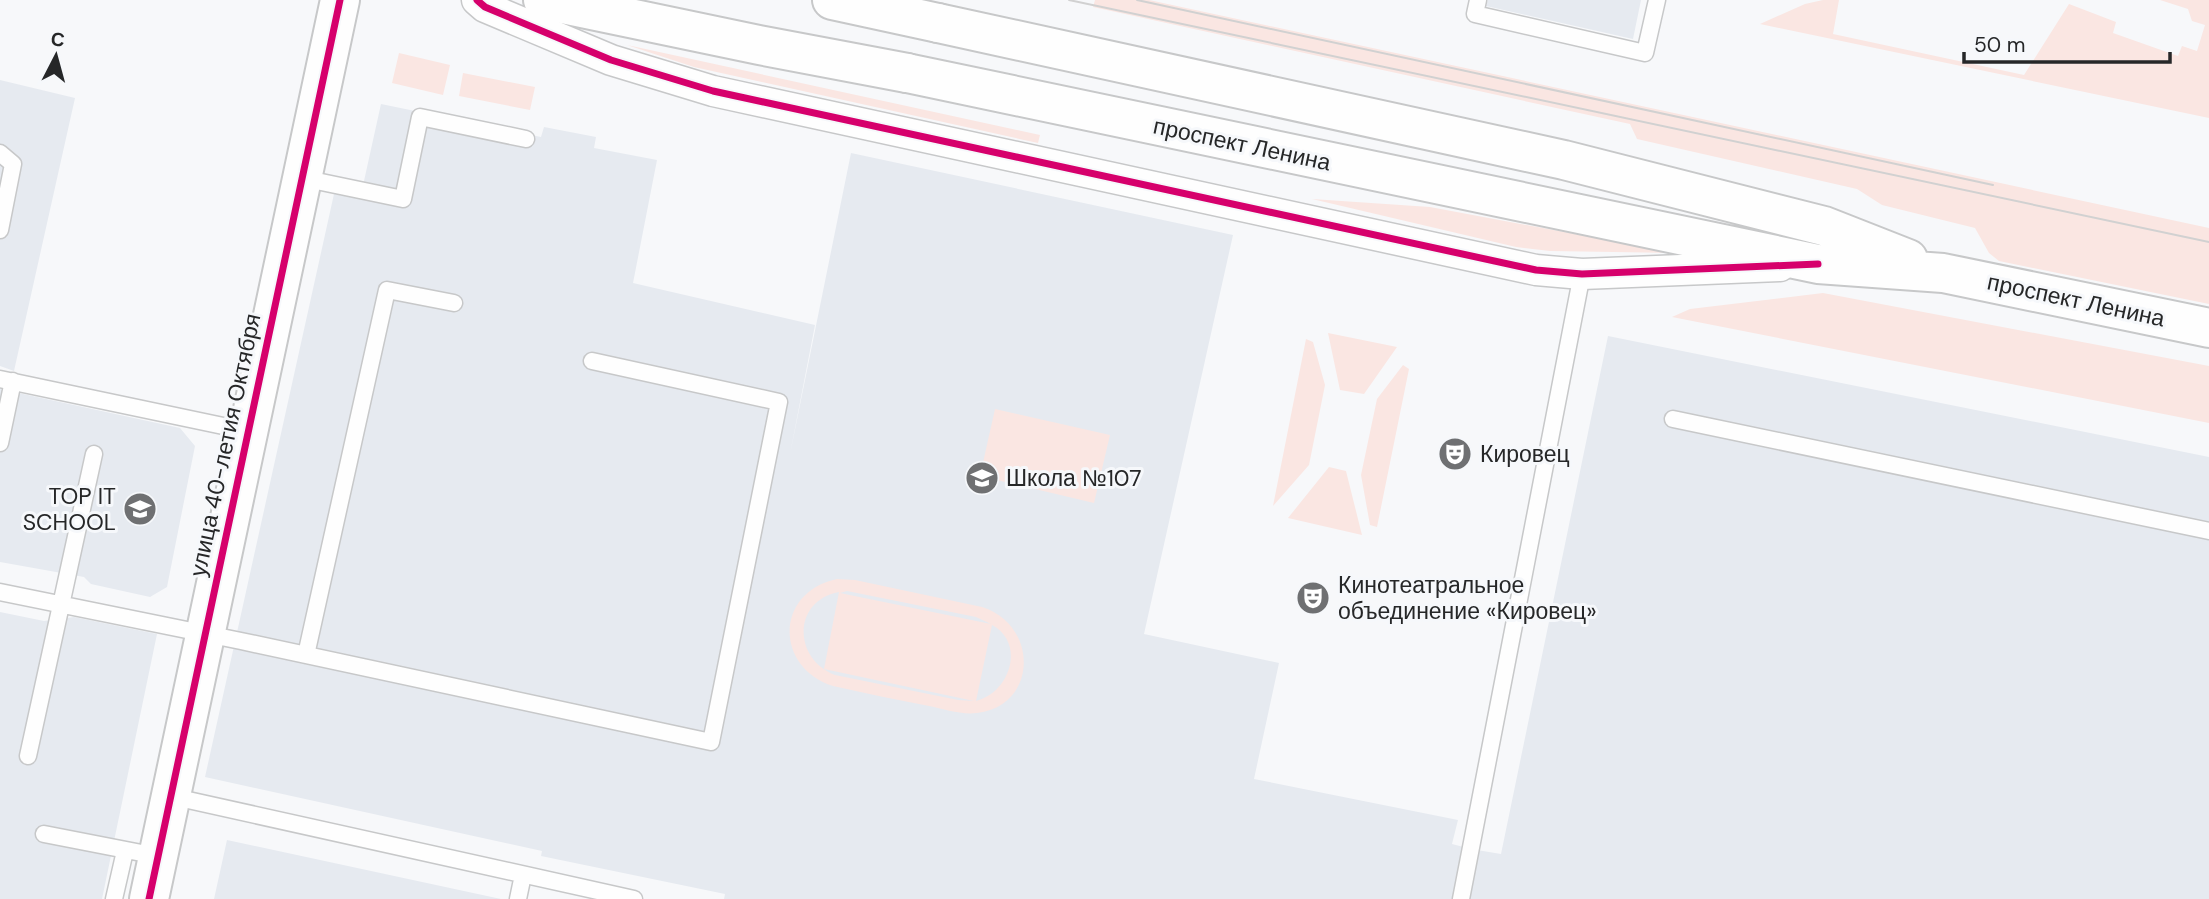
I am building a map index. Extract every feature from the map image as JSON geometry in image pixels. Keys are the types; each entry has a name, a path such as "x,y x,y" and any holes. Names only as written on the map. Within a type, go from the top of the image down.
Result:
{"main road":[{"name":"улица 40-летия Октября","path":"149,899 141,854 170,796 340,0"},
{"name":"проспект Ленина","path":"543,0 907,73 1818,264 1943,272 2209,328"},
{"name":"проспект Ленина","path":"832,0 941,12 1577,164 1824,226 1943,272"},
{"path":"891,6 907,73"},
{"path":"907,73 941,12"}],"street":[{"path":"477,0 485,7 611,60 713,91 1535,270 1582,274 1818,264"}],"lane":[{"path":"1478,0 1475,14 1645,52 1657,0"},
{"path":"302,178 403,199 420,117 526,139"},
{"path":"0,153 13,164 0,230"},
{"path":"1461,899 1582,274"},
{"path":"306,655 387,290 454,303"},
{"path":"0,592 711,742 779,402 592,361"},
{"path":"0,443 6,380 247,431"},
{"path":"1673,419 2209,531"},
{"path":"28,756 94,454"},
{"path":"170,796 634,899"},
{"path":"44,834 141,854 114,899"},
{"path":"518,899 523,875"}],"shaded area":[{"path":"1095,0 1149,0 2209,228 2209,304 1999,261 1989,253 1975,228 1882,205 1857,189 1637,139 1630,124 1093,7"},
{"path":"1488,0 1641,0 1633,39 1486,6"},
{"path":"1839,0 1833,34 2024,75 2069,4 2116,22 2113,33 2178,56 2182,46 2197,51 2205,25 2192,21 2188,9 2160,0 2209,0 2209,118 1760,24 1805,4"},
{"path":"627,45 1040,135 1038,143 694,67"},
{"path":"399,53 450,65 443,95 392,83"},
{"path":"463,73 535,87 530,110 459,96"},
{"path":"0,80 75,98 14,371 0,366"},
{"path":"381,104 541,137 544,127 596,137 594,148 657,160 633,283 815,325 790,454 851,153 1233,235 1144,634 1279,663 1254,779 1458,820 1452,844 1471,849 1501,854 1608,336 2209,457 2209,899 724,899 725,894 541,856 542,851 205,777 334,194 360,199"},
{"path":"1312,199 1430,207 1677,253 1550,251 1516,247"},
{"path":"1823,293 2209,366 2209,423 1672,317 1690,309"},
{"path":"1328,333 1397,347 1364,394 1340,390"},
{"path":"1306,339 1313,342 1325,385 1309,465 1273,506"},
{"path":"1403,365 1409,369 1377,527 1370,525 1361,475 1377,399"},
{"path":"0,389 180,428 195,446 167,587 150,597 91,584 84,577 0,562"},
{"path":"995,409 1110,435 1094,503 980,476"},
{"path":"1329,467 1346,471 1362,535 1288,518"},
{"path":"837,579 855,580 982,607 1001,616 1014,630 1022,647 1024,664 1020,681 1012,696 997,707 977,713 953,711 833,686 814,676 800,663 792,647 790,630 793,614 802,599 817,587","holes":["847,591 976,617 991,624 840,593","839,592 824,669 811,657 805,644 806,618 824,597","992,625 1009,643 1010,667 998,688 976,701","825,669 974,701 835,675"]},
{"path":"0,612 44,621 74,617 157,634 102,899 0,899"},
{"path":"227,840 501,899 214,899"}],"tram line":[{"path":"1069,0 2209,242"},
{"path":"1137,0 1993,185"}],"cycle path":[{"path":"149,899 340,0"},
{"path":"477,0 485,7 611,60 713,91 1536,270 1582,274 1818,264"}],"place":[{"name":"Кировец","path":"1455,454"},
{"name":"Школа №107","path":"982,478"},
{"name":"TOP IT SCHOOL","path":"140,509"},
{"name":"Кинотеатральное объединение «Кировец»","path":"1313,598"}]}
